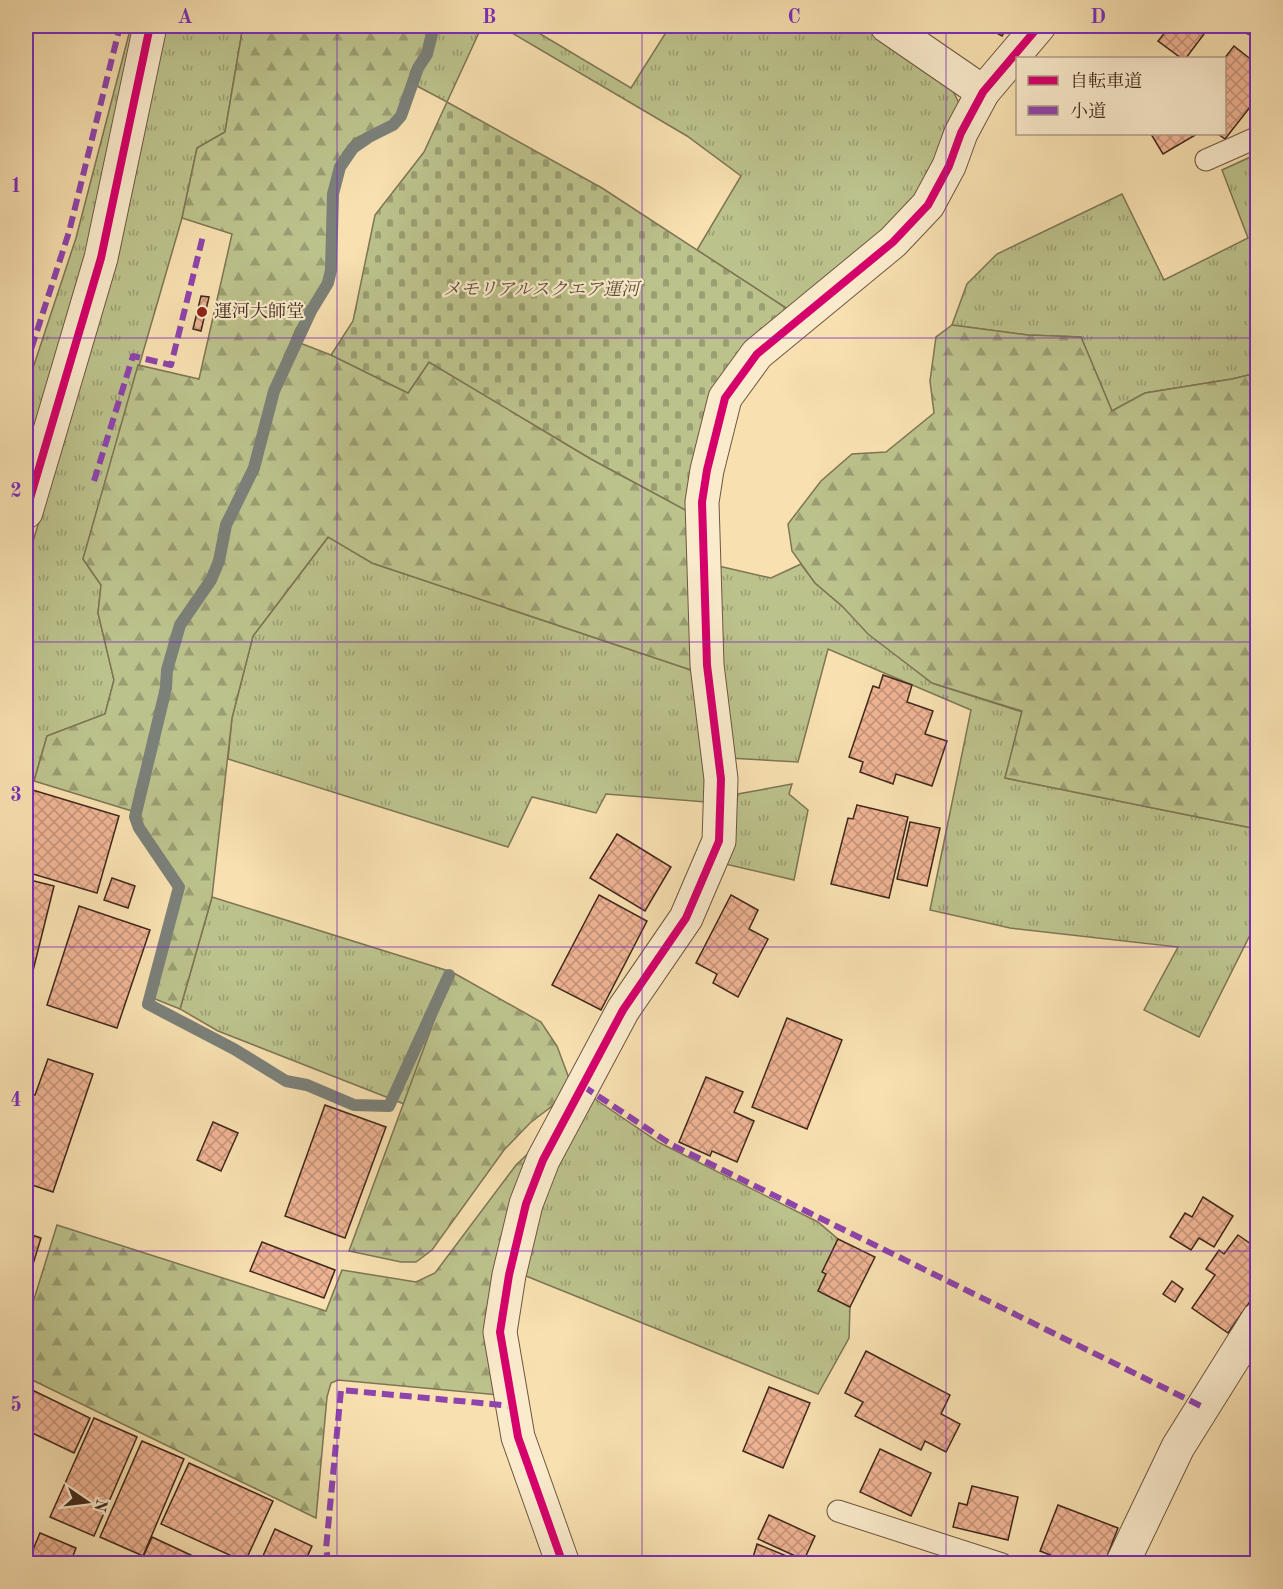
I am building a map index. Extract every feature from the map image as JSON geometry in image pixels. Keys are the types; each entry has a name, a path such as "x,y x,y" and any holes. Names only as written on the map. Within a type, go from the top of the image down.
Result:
{"street":[{"path":"26,512 101,258 150,26"},
{"path":"887,26 983,92"},
{"path":"563,1563 518,1437 500,1332 509,1275 526,1204 543,1160 623,1010 686,918 718,841 722,779 707,665 702,502 707,470 725,398 757,354 893,242 928,205 949,166 961,133 983,92 1039,26"},
{"path":"1122,1563 1178,1447 1257,1319"}],"lane":[{"path":"1206,160 1257,137"},
{"path":"838,1511 1002,1563"}],"green space":[{"path":"131,26 134,26 90,250 26,466 26,389 76,238"},
{"path":"164,26 243,26 225,132 197,148 182,218 83,559 101,585 98,613 114,680 105,714 47,736 34,781 26,778 26,565 118,257"},
{"path":"243,26 428,26 423,51 411,71 401,110 395,119 354,139 343,153 335,170 330,190 326,271 322,285 296,329 269,394 248,472 223,523 213,565 206,582 181,616 173,632 132,811 34,781 47,736 105,714 114,680 98,613 101,585 83,559 138,365 199,379 232,234 182,218 197,148 225,132"},
{"path":"438,26 482,26 447,102 417,86"},
{"path":"500,26 527,26 631,88 670,26 862,26 952,89 959,103 956,119 915,198 884,232 789,310 697,250 741,176 687,136"},
{"name":"メモリアルスクエア運河","path":"447,102 602,188 789,310 764,331 691,513 591,459 429,362 408,393 331,355 353,321 375,215 424,152"},
{"path":"1257,154 1257,373 1145,393 1112,411 1081,337 1028,335 952,325 967,284 997,254 1122,194 1164,280 1248,238 1222,170"},
{"path":"952,325 1028,335 1081,337 1112,411 1145,393 1257,373 1257,829 1005,778 1022,711 932,683 868,634 842,606 815,583 792,551 788,524 821,481 852,454 886,452 934,413 930,381 936,337"},
{"path":"300,343 331,355 408,393 429,362 591,459 691,513 697,672 372,563 328,537 253,636 232,718 212,897 180,1009 155,999 154,993 183,885 141,822 140,813 182,629 215,581 232,520 261,459 279,390"},
{"path":"329,536 372,563 697,672 711,793 706,802 606,794 596,813 532,797 508,847 228,759 232,718 253,636"},
{"path":"801,564 815,583 932,683 1022,712 1005,778 1257,829 1257,921 1199,1037 1144,1010 1178,947 1010,928 930,910 971,710 828,649 798,762 729,758 714,565 771,578"},
{"path":"792,784 789,794 808,810 794,880 725,864 738,794"},
{"path":"212,897 452,972 404,1104 218,1031 180,1009"},
{"path":"452,972 541,1022 557,1046 570,1081 560,1100 530,1123 504,1150 432,1250 416,1262 401,1262 349,1251"},
{"path":"592,1097 660,1143 818,1222 838,1239 823,1271 826,1274 818,1291 850,1307 849,1338 818,1394 521,1274 537,1201"},
{"path":"538,1144 499,1395 338,1380 331,1383 327,1397 316,1518 26,1377 26,1325 57,1225 326,1311 342,1270 416,1282 435,1273 516,1165"}],"building":[{"path":"984,26 1008,26 1002,36"},
{"path":"1170,26 1210,26 1187,57 1180,57 1158,41"},
{"path":"1246,26 1258,26 1258,38 1243,32"},
{"path":"1234,46 1258,65 1258,97 1225,139 1219,135 1226,135 1226,57"},
{"path":"1152,135 1195,135 1163,154"},
{"path":"201,296 209,297 201,331 193,329"},
{"path":"883,675 912,685 907,702 933,711 925,734 947,741 932,786 896,774 893,784 860,772 863,762 849,757 873,686 879,688"},
{"path":"26,788 119,816 97,893 26,872"},
{"path":"857,805 908,817 889,898 831,884 848,818 853,819"},
{"path":"910,822 940,828 927,886 897,879"},
{"path":"617,834 671,867 645,911 590,878"},
{"path":"112,878 135,886 128,908 104,900"},
{"path":"26,879 54,886 26,999"},
{"path":"599,895 647,921 601,1010 552,985"},
{"path":"731,895 758,910 749,929 768,939 738,997 713,983 717,974 696,963"},
{"path":"79,906 150,930 117,1028 47,1005"},
{"path":"787,1018 842,1040 807,1129 752,1107"},
{"path":"48,1059 93,1074 53,1192 26,1183 26,1092 35,1095"},
{"path":"706,1077 743,1092 734,1112 754,1121 737,1162 712,1151 710,1156 679,1142"},
{"path":"325,1105 386,1127 345,1238 285,1216"},
{"path":"213,1122 238,1133 221,1171 197,1160"},
{"path":"1203,1197 1233,1216 1214,1247 1199,1238 1191,1250 1170,1237 1185,1213 1192,1217"},
{"path":"26,1233 41,1238 26,1287"},
{"path":"1238,1235 1258,1249 1258,1290 1228,1333 1192,1308 1215,1275 1206,1269 1219,1250 1224,1254"},
{"path":"838,1239 875,1257 850,1307 818,1291 826,1274 822,1272"},
{"path":"262,1242 335,1270 324,1298 250,1271"},
{"path":"1172,1281 1183,1289 1175,1302 1163,1294"},
{"path":"866,1351 950,1395 941,1414 960,1424 946,1452 925,1441 921,1450 855,1416 863,1402 845,1393"},
{"path":"26,1387 90,1418 74,1453 26,1430"},
{"path":"769,1387 810,1403 783,1468 743,1451"},
{"path":"94,1418 137,1437 94,1536 50,1517"},
{"path":"142,1441 184,1459 143,1556 100,1537"},
{"path":"880,1449 931,1473 911,1516 860,1492"},
{"path":"189,1463 273,1501 245,1562 161,1524"},
{"path":"972,1486 1018,1497 1008,1540 953,1527 959,1503 967,1505"},
{"path":"1058,1505 1118,1528 1104,1564 1087,1562 1086,1564 1073,1564 1040,1551"},
{"path":"769,1515 815,1536 804,1560 758,1539"},
{"path":"275,1529 312,1546 304,1564 278,1564 263,1556"},
{"path":"40,1533 76,1548 70,1564 27,1564"},
{"path":"152,1537 210,1564 140,1564"},
{"path":"757,1544 806,1564 751,1564"}],"waterway":[{"path":"434,26 427,54 418,68 401,116 393,125 353,148 340,167 333,194 331,270 328,283 311,311 274,391 254,468 226,525 219,561 211,580 180,625 167,670 166,688 135,817 139,828 179,887 148,1004 234,1049 286,1081 307,1085 354,1105 389,1106 449,975"}],"marked path":[{"path":"26,365 69,232 120,26"},
{"path":"94,481 133,356 171,365 203,236"},
{"path":"583,1086 672,1145 1203,1407"},
{"path":"329,1564 326,1549 341,1390 513,1406"}],"cycle path":[{"path":"26,512 101,258 150,26"},
{"path":"563,1564 518,1437 500,1332 509,1275 526,1204 543,1160 623,1010 686,918 719,841 721,779 707,665 702,502 707,470 725,398 757,354 893,242 928,205 949,166 961,133 983,92 1039,26"}],"place":[{"name":"運河大師堂","path":"202,312"}]}
